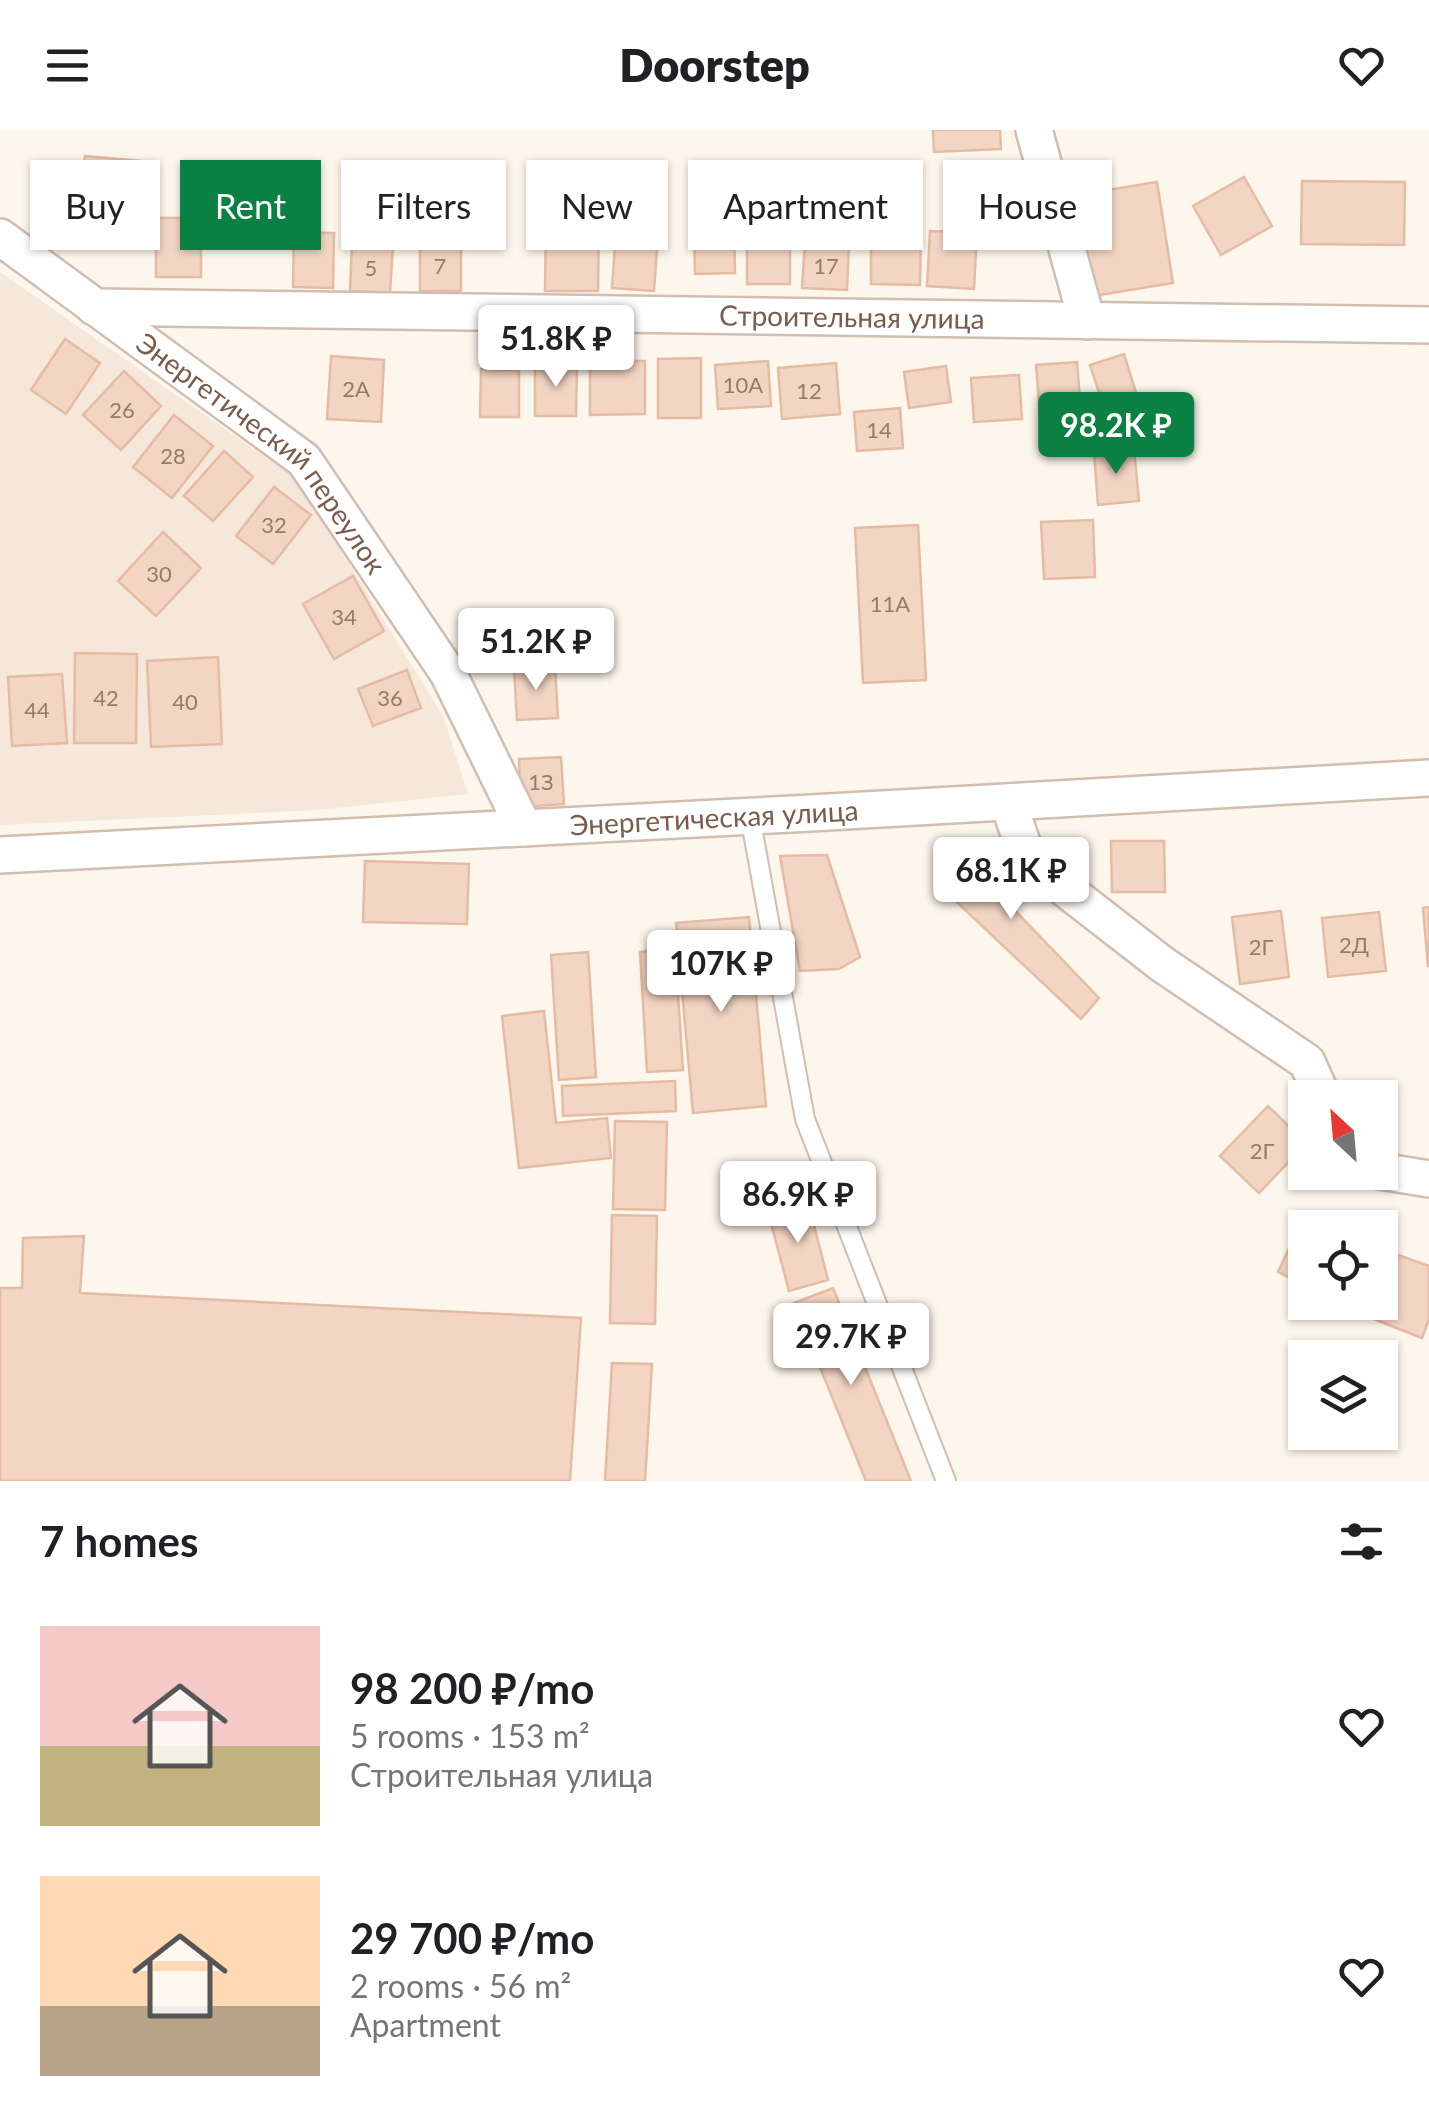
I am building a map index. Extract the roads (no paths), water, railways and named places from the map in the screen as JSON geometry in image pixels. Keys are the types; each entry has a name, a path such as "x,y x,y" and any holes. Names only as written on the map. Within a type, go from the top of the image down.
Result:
{"street":[{"path":"1034,130 1086,321"},
{"name":"Энергетический переулок","path":"0,237 304,460 448,673 524,828"},
{"name":"Строительная улица","path":"94,307 1429,325"},
{"name":"Энергетическая улица","path":"0,856 1429,778"},
{"path":"1008,802 1028,860 1162,964 1307,1062 1315,1080"},
{"path":"1398,1174 1429,1179"}],"lane":[{"path":"750,816 804,1119 946,1481"}]}
